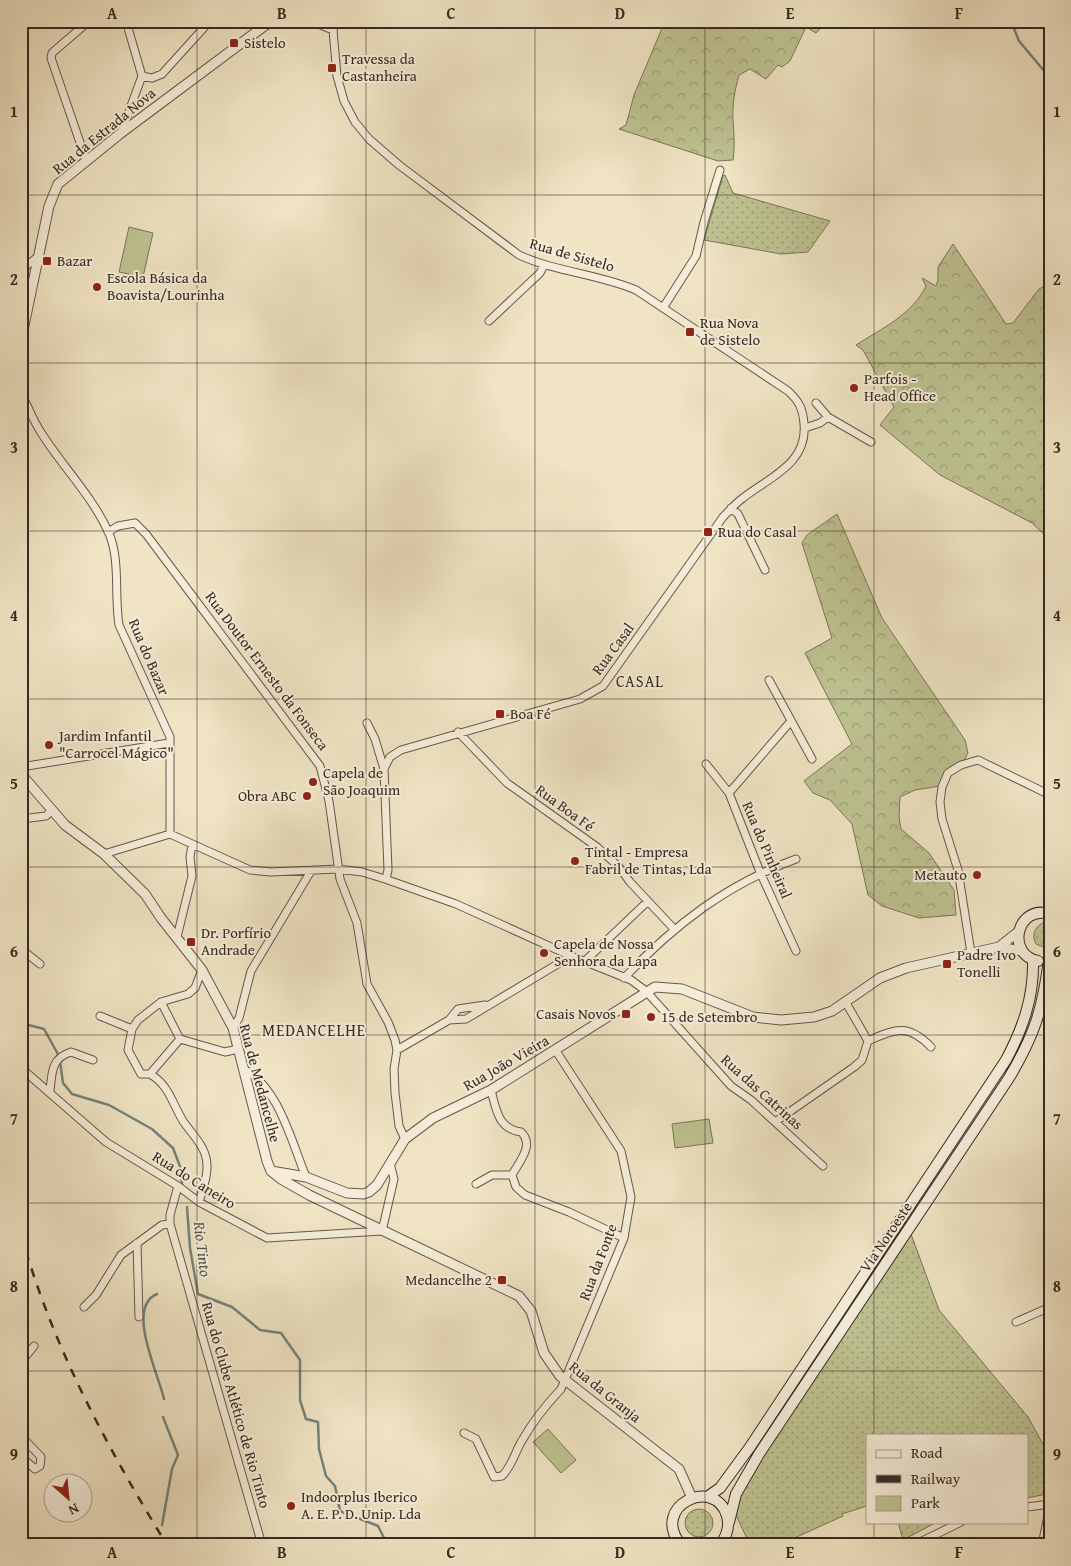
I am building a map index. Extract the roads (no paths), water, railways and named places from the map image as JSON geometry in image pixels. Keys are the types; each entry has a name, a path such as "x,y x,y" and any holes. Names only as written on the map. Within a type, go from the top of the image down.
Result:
{"main road":[{"path":"1049,960 1033,960 1022,951 1018,942 1018,932 1024,919 1031,914 1039,912 1050,914"},
{"name":"Via Noroeste","path":"707,1497 720,1488 750,1447 1006,1060 1018,1038 1028,1010 1032,986 1033,960"},
{"name":"Via Noroeste","path":"725,1543 736,1494 759,1454 999,1094 1027,1048 1041,1009 1049,960"},
{"path":"681,1545 673,1530 673,1520 681,1504 692,1498 707,1497 722,1506 729,1522"}],"street":[{"path":"86,160 50,58 52,53 89,21"},
{"path":"121,132 142,76 126,21"},
{"path":"142,76 152,78 162,74 210,21"},
{"name":"Rua da Estrada Nova","path":"21,340 53,194 62,180 121,132 271,21"},
{"path":"311,21 334,30 336,21"},
{"name":"Rua de Sistelo","path":"334,30 337,76 344,101 355,122 369,140 406,171 504,246 544,265 617,282 636,290 788,391 798,400 803,412 805,428"},
{"path":"663,308 696,256 720,170"},
{"path":"21,270 39,256"},
{"path":"489,321 540,273 544,265"},
{"name":"Rua do Bazar","path":"21,392 42,434 82,488 108,532 113,549 119,625 170,737 170,834"},
{"path":"816,403 828,416 871,442"},
{"path":"805,428 820,423 828,416"},
{"name":"Rua Casal","path":"384,769 390,757 401,750 458,732 580,699 603,686 731,508 743,497 780,473 794,460 802,443 805,428"},
{"path":"731,508 738,514 765,570"},
{"name":"Rua Doutor Ernesto da Fonseca","path":"108,532 118,526 135,523 146,534 307,746 323,772 330,801 338,869 357,923 367,984 388,1022 397,1050 394,1069 395,1093 400,1126 405,1139"},
{"path":"769,680 812,759"},
{"path":"729,793 791,721"},
{"path":"367,723 375,739 384,769 388,870 386,879"},
{"name":"Rua Boa Fé","path":"458,732 507,783 597,847 619,867 647,902 674,930"},
{"path":"21,767 169,743"},
{"path":"971,953 958,870 942,819 942,787 948,773 961,765 978,760 1046,793"},
{"name":"Rua do Pinheiral","path":"706,764 729,793 760,872 796,951"},
{"name":"Rua de Medancelhe","path":"21,774 65,825 104,854 145,894 161,918 202,970 233,1028 262,1146 271,1171"},
{"path":"21,819 46,816 51,811"},
{"path":"104,854 170,834"},
{"name":"Rua das Catrinas","path":"170,834 250,870 311,872 338,869 362,872 386,879 456,904 624,978 646,991 731,1086 741,1092 822,1166"},
{"path":"177,937 192,876 190,857 192,845"},
{"path":"624,978 674,930 707,904 760,872 796,859"},
{"path":"233,1028 239,1018 252,971 311,872"},
{"path":"584,961 647,902"},
{"name":"Rua João Vieira","path":"999,947 1018,932"},
{"name":"Rua João Vieira","path":"271,1171 306,1177 347,1193 363,1194 377,1185 405,1139 433,1118 491,1090 556,1051 654,987 673,986 753,1017 781,1020 824,1014 892,972 999,947 1022,951"},
{"path":"21,949 40,964"},
{"path":"449,1020 466,1019 488,1004 571,956"},
{"path":"199,1202 207,1168 204,1150 182,1119 170,1092 157,1078 150,1074 141,1074 128,1050 132,1029 138,1020 161,1002 188,994 195,988 202,970"},
{"path":"774,1122 862,1060 868,1041 845,1001"},
{"path":"161,1002 180,1039 225,1052 238,1049"},
{"path":"397,1050 449,1020 463,1006 488,1004"},
{"path":"100,1016 132,1029"},
{"path":"868,1041 890,1032 910,1030 921,1037 931,1048"},
{"path":"150,1074 180,1039"},
{"name":"Rua da Fonte","path":"464,1433 476,1439 494,1477 502,1476 513,1460 523,1438 548,1402 561,1389 624,1238 630,1216 631,1197 622,1151 556,1051"},
{"path":"50,1092 53,1064 60,1056 71,1052 93,1060"},
{"name":"Rua do Caneiro","path":"21,1068 106,1142 178,1186 199,1202 267,1238 382,1230"},
{"path":"243,1069 256,1076 269,1090 286,1123 306,1177"},
{"path":"491,1090 501,1121 509,1129 521,1132 528,1143 527,1149 512,1174 516,1187 525,1195 569,1212 624,1238"},
{"path":"271,1171 287,1184 382,1230 394,1179 390,1163"},
{"path":"476,1184 492,1175 512,1174"},
{"name":"Rua do Clube Atlético de Rio Tinto","path":"178,1186 170,1215 170,1224 262,1545"},
{"path":"84,1307 96,1295 121,1255 162,1225 170,1224"},
{"name":"Rua da Granja","path":"382,1230 519,1296 531,1311 544,1353 565,1380 679,1469 692,1498"},
{"path":"137,1242 139,1317"},
{"path":"1016,1322 1050,1307"},
{"path":"21,1362 34,1346"},
{"path":"21,1436 41,1457 42,1461 40,1466 35,1469 21,1458"},
{"path":"1028,1507 1050,1505 1042,1545"},
{"path":"914,1545 957,1524"}],"waterway":[{"path":"1011,21 1019,41 1050,78"},
{"name":"Rio Tinto","path":"21,1023 44,1029 59,1056"},
{"name":"Rio Tinto","path":"60,1061 63,1083 72,1094 109,1105 152,1129 173,1148 181,1169 182,1185"},
{"name":"Rio Tinto","path":"187,1207 190,1248 198,1294 232,1307 260,1330 281,1333 300,1360 300,1400 306,1419 318,1422 319,1449 326,1476 335,1486 340,1511 378,1526 384,1538 393,1545"},
{"path":"157,1294 148,1301 144,1313 144,1327 151,1359 164,1399"},
{"path":"162,1525 172,1469 178,1455 163,1417"}],"railway":[{"path":"21,62 31,21"},
{"path":"21,1234 48,1316 83,1395 123,1471 167,1545"}],"place":[{"name":"Sistelo","path":"234,43"},
{"name":"Travessa da Castanheira","path":"332,68"},
{"name":"Bazar","path":"47,261"},
{"name":"Escola Básica da Boavista/Lourinha","path":"97,287"},
{"name":"Rua Nova de Sistelo","path":"690,332"},
{"name":"Parfois - Head Office","path":"854,388"},
{"name":"Rua do Casal","path":"708,532"},
{"name":"Boa Fé","path":"500,714"},
{"name":"Jardim Infantil \"Carrocel Mágico\"","path":"49,745"},
{"name":"Capela de São Joaquim","path":"313,782"},
{"name":"Obra ABC","path":"307,796"},
{"name":"Tintal - Empresa Fabril de Tintas, Lda","path":"575,861"},
{"name":"Metauto","path":"977,875"},
{"name":"Dr. Porfírio Andrade","path":"191,942"},
{"name":"Capela de Nossa Senhora da Lapa","path":"544,953"},
{"name":"Padre Ivo Tonelli","path":"947,964"},
{"name":"Casais Novos","path":"626,1014"},
{"name":"15 de Setembro","path":"651,1017"},
{"name":"Medancelhe 2","path":"502,1280"},
{"name":"Indoorplus Iberico A. E. P. D. Unip. Lda","path":"291,1506"}],"district":[{"name":"CASAL","path":"640,681"},
{"name":"MEDANCELHE","path":"314,1030"}]}
